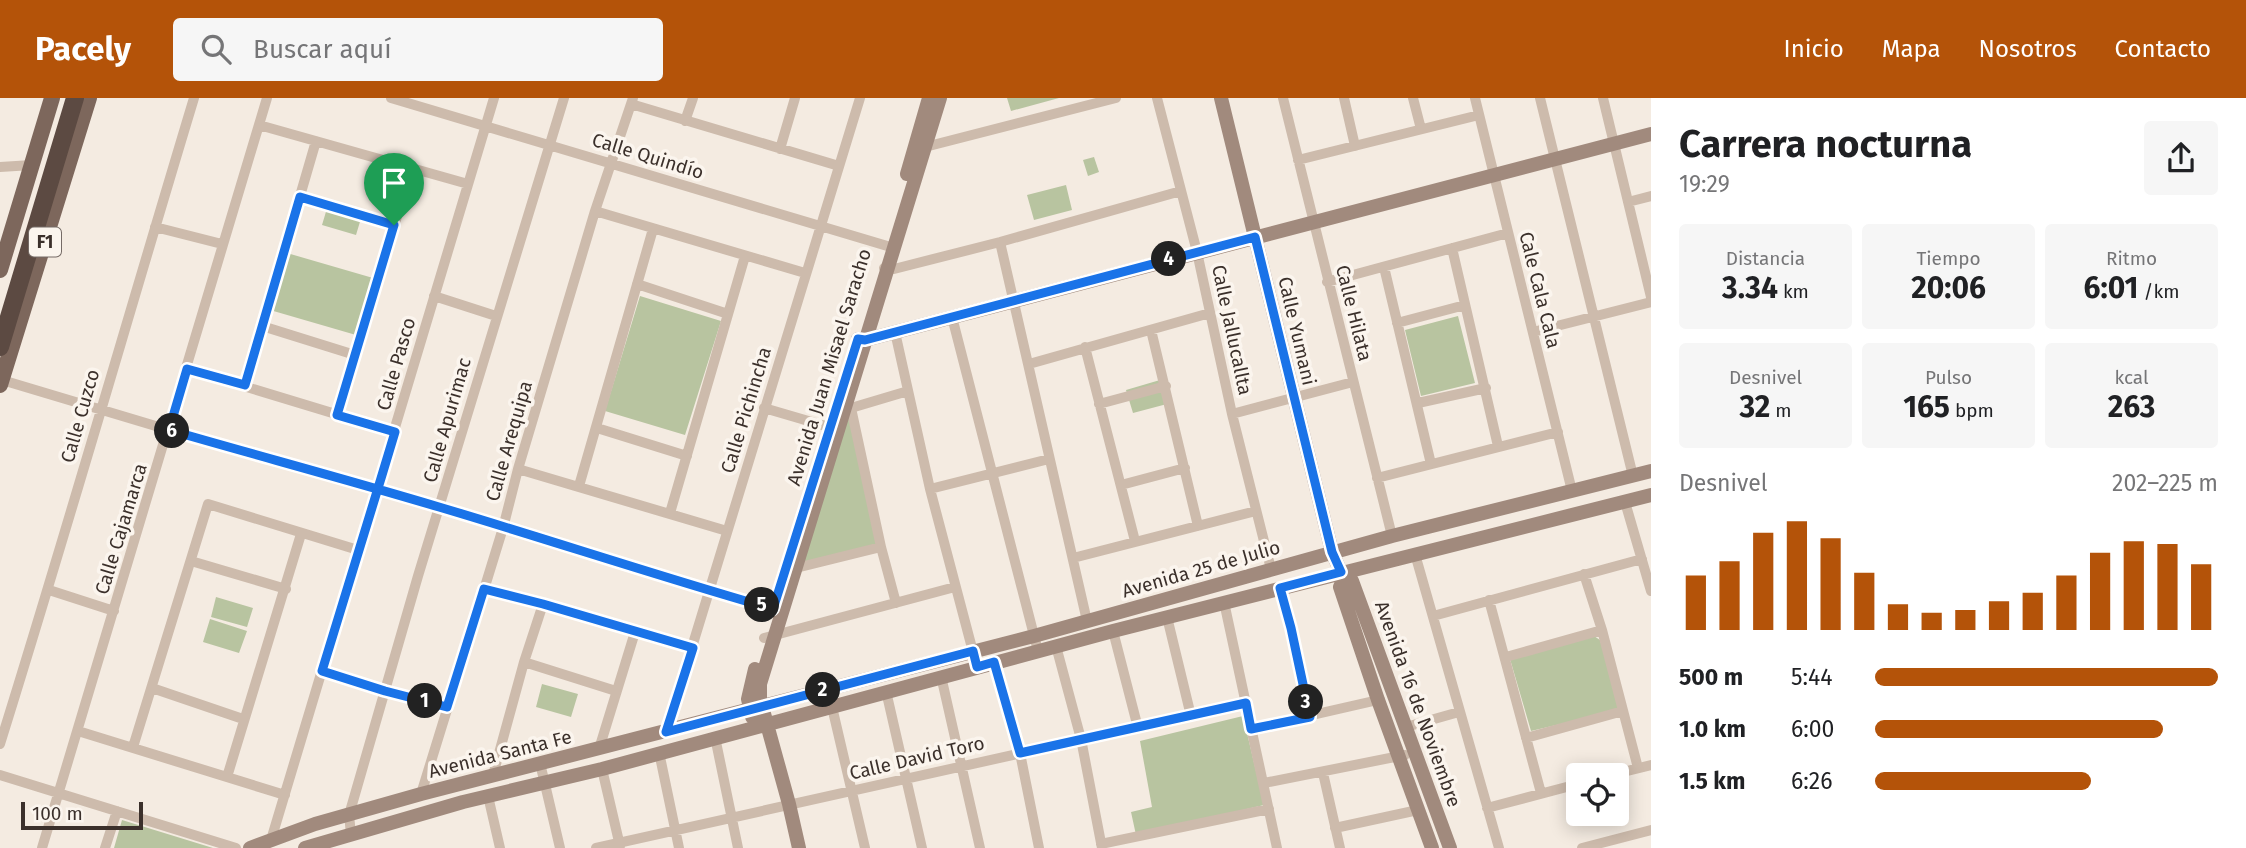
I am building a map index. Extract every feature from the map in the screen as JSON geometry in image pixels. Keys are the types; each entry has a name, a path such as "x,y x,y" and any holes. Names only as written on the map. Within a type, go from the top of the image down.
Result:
{"highway":[{"name":"F1","path":"0,312 65,98"},
{"name":"F1","path":"0,347 75,98"}],"main road":[{"path":"0,270 5,235 32,165 52,98"},
{"name":"F1","path":"1,383 89,98"}],"street":[{"name":"Calle Cuzco","path":"0,744 194,98"},
{"name":"Calle Cajamarca","path":"42,848 267,98"},
{"name":"Calle Quindío","path":"391,98 890,247"},
{"name":"Calle Pasco","path":"271,840 494,98"},
{"name":"Calle Apurimac","path":"351,834 349,815 496,316 564,98"},
{"path":"685,121 693,98"},
{"path":"780,149 795,98"},
{"name":"Calle Pichincha","path":"666,732 860,98"},
{"name":"Avenida Juan Misael Saracho","path":"799,848 789,804 756,708 760,684 769,637 830,427 862,340 920,145 929,98"},
{"name":"Avenida Juan Misael Saracho","path":"920,145 940,98"},
{"path":"920,145 1116,98"},
{"name":"Calle Jallucallta","path":"1157,98 1197,252 1232,414 1270,569"},
{"name":"Calle Yumani","path":"1221,98 1332,552 1342,575"},
{"name":"Calle Hilata","path":"1283,98 1392,536"},
{"path":"1344,98 1355,146"},
{"path":"1413,98 1421,129"},
{"name":"Cale Cala Cala","path":"1475,98 1572,491"},
{"path":"1540,98 1633,476"},
{"path":"1602,98 1651,297"},
{"path":"632,101 685,121 839,166"},
{"name":"Calle Arequipa","path":"421,794 503,528 595,211 632,101"},
{"path":"1298,160 1479,115"},
{"path":"259,125 468,184"},
{"path":"862,340 1651,134"},
{"path":"245,385 316,141"},
{"path":"0,167 32,165"},
{"path":"337,415 411,170"},
{"path":"884,268 894,269 1000,242 1181,191"},
{"path":"300,197 394,225"},
{"path":"1628,202 1651,197"},
{"path":"595,211 805,273"},
{"path":"155,227 222,244"},
{"path":"579,486 653,229"},
{"path":"1327,282 1508,233"},
{"path":"1000,242 1087,621"},
{"path":"1452,248 1498,446"},
{"path":"670,513 745,256"},
{"path":"1384,267 1431,464"},
{"path":"637,284 729,314"},
{"path":"434,296 496,316"},
{"path":"1533,332 1651,303"},
{"path":"1398,323 1465,305"},
{"path":"1029,363 1210,313"},
{"path":"953,317 1038,651"},
{"path":"262,326 355,355"},
{"path":"1151,330 1198,527"},
{"path":"895,332 930,489 977,667"},
{"name":"Avenida Juan Misael Saracho","path":"778,610 796,568 849,405 862,340"},
{"path":"1085,347 1135,541"},
{"path":"187,369 395,432"},
{"path":"1232,414 1353,382"},
{"path":"1,383 440,507 778,610"},
{"path":"1099,404 1166,386"},
{"path":"1418,403 1486,387"},
{"path":"896,603 849,405 908,391"},
{"path":"764,408 830,427"},
{"path":"597,428 687,456"},
{"path":"1377,478 1558,432"},
{"path":"930,489 1049,459"},
{"path":"1121,485 1185,468"},
{"path":"518,469 727,531"},
{"name":"Avenida 25 de Julio","path":"756,708 1034,636 1392,536 1651,471"},
{"name":"Avenida 25 de Julio","path":"761,725 1224,602 1342,575 1651,495"},
{"path":"1625,502 1651,591"},
{"path":"133,747 208,504 358,550"},
{"path":"1073,558 1256,512"},
{"path":"227,777 301,534"},
{"path":"796,568 881,547"},
{"path":"1415,554 1499,848"},
{"path":"1433,616 1642,558"},
{"path":"191,561 285,589"},
{"path":"1584,574 1638,768"},
{"name":"Avenida 16 de Noviembre","path":"1432,848 1340,587 1342,575 1352,581 1450,848"},
{"path":"769,637 955,587"},
{"path":"1280,588 1310,717"},
{"path":"484,589 693,648"},
{"path":"48,590 114,611"},
{"path":"1489,600 1541,793"},
{"path":"1224,602 1277,848"},
{"path":"493,775 543,604"},
{"path":"1167,617 1191,716"},
{"path":"1114,631 1138,728"},
{"path":"1506,657 1602,631"},
{"path":"599,749 635,632"},
{"path":"1056,646 1082,739 1102,846 1269,809"},
{"path":"524,662 616,691"},
{"path":"994,662 1020,753 1040,848"},
{"path":"322,671 447,707"},
{"path":"941,676 980,848"},
{"path":"152,688 243,719"},
{"path":"886,691 922,848"},
{"path":"1251,729 1378,700"},
{"name":"Calle David Toro","path":"596,848 620,846 731,816 853,792 962,765 1246,703"},
{"path":"832,707 865,848"},
{"name":"Avenida Santa Fe","path":"250,848 315,824 421,794 756,708"},
{"path":"1526,738 1623,711"},
{"path":"1406,727 1459,712"},
{"name":"Avenida Santa Fe","path":"305,848 320,846 351,834 488,796 602,769 761,725"},
{"path":"78,731 285,795"},
{"path":"715,737 738,848"},
{"path":"659,752 679,848"},
{"path":"1264,783 1415,752"},
{"path":"540,763 560,848"},
{"path":"1629,770 1651,765"},
{"path":"602,769 620,846"},
{"path":"1322,773 1340,848"},
{"path":"0,775 236,848"},
{"path":"1487,808 1566,787"},
{"path":"488,796 500,848"},
{"path":"1335,828 1418,810"},
{"path":"105,848 117,811"},
{"path":"315,824 320,846"},
{"path":"1582,848 1651,830"}],"green space":[{"path":"1007,98 1059,98 1011,111"},
{"path":"1094,157 1099,172 1088,176 1083,160"},
{"path":"1066,185 1072,210 1034,220 1027,195"},
{"path":"328,205 362,215 356,235 322,225"},
{"path":"287,253 373,278 356,335 270,310"},
{"path":"640,296 721,321 685,435 605,411"},
{"path":"1458,316 1475,383 1421,396 1405,330"},
{"path":"1160,380 1167,404 1133,413 1126,390"},
{"path":"847,408 880,548 802,566"},
{"path":"216,597 253,608 247,627 211,617"},
{"path":"210,619 247,631 239,653 203,642"},
{"path":"1594,636 1600,640 1619,705 1616,711 1531,731 1510,659"},
{"path":"542,684 578,694 571,717 536,707"},
{"path":"1243,716 1264,805 1136,835 1131,812 1152,807 1140,741"},
{"path":"122,820 213,848 114,848"}],"route":[{"path":"394,225 300,197 245,385 187,369 169,430 308,470 378,489 440,507 773,609 858,339 865,340 1013,302 1255,237 1332,552 1341,572 1280,588 1310,717 1251,729 1246,703 1020,753 994,662 977,667 973,651 666,732 693,648 484,589 447,707 322,671 358,550 378,489 395,432 337,415 394,225"}]}
